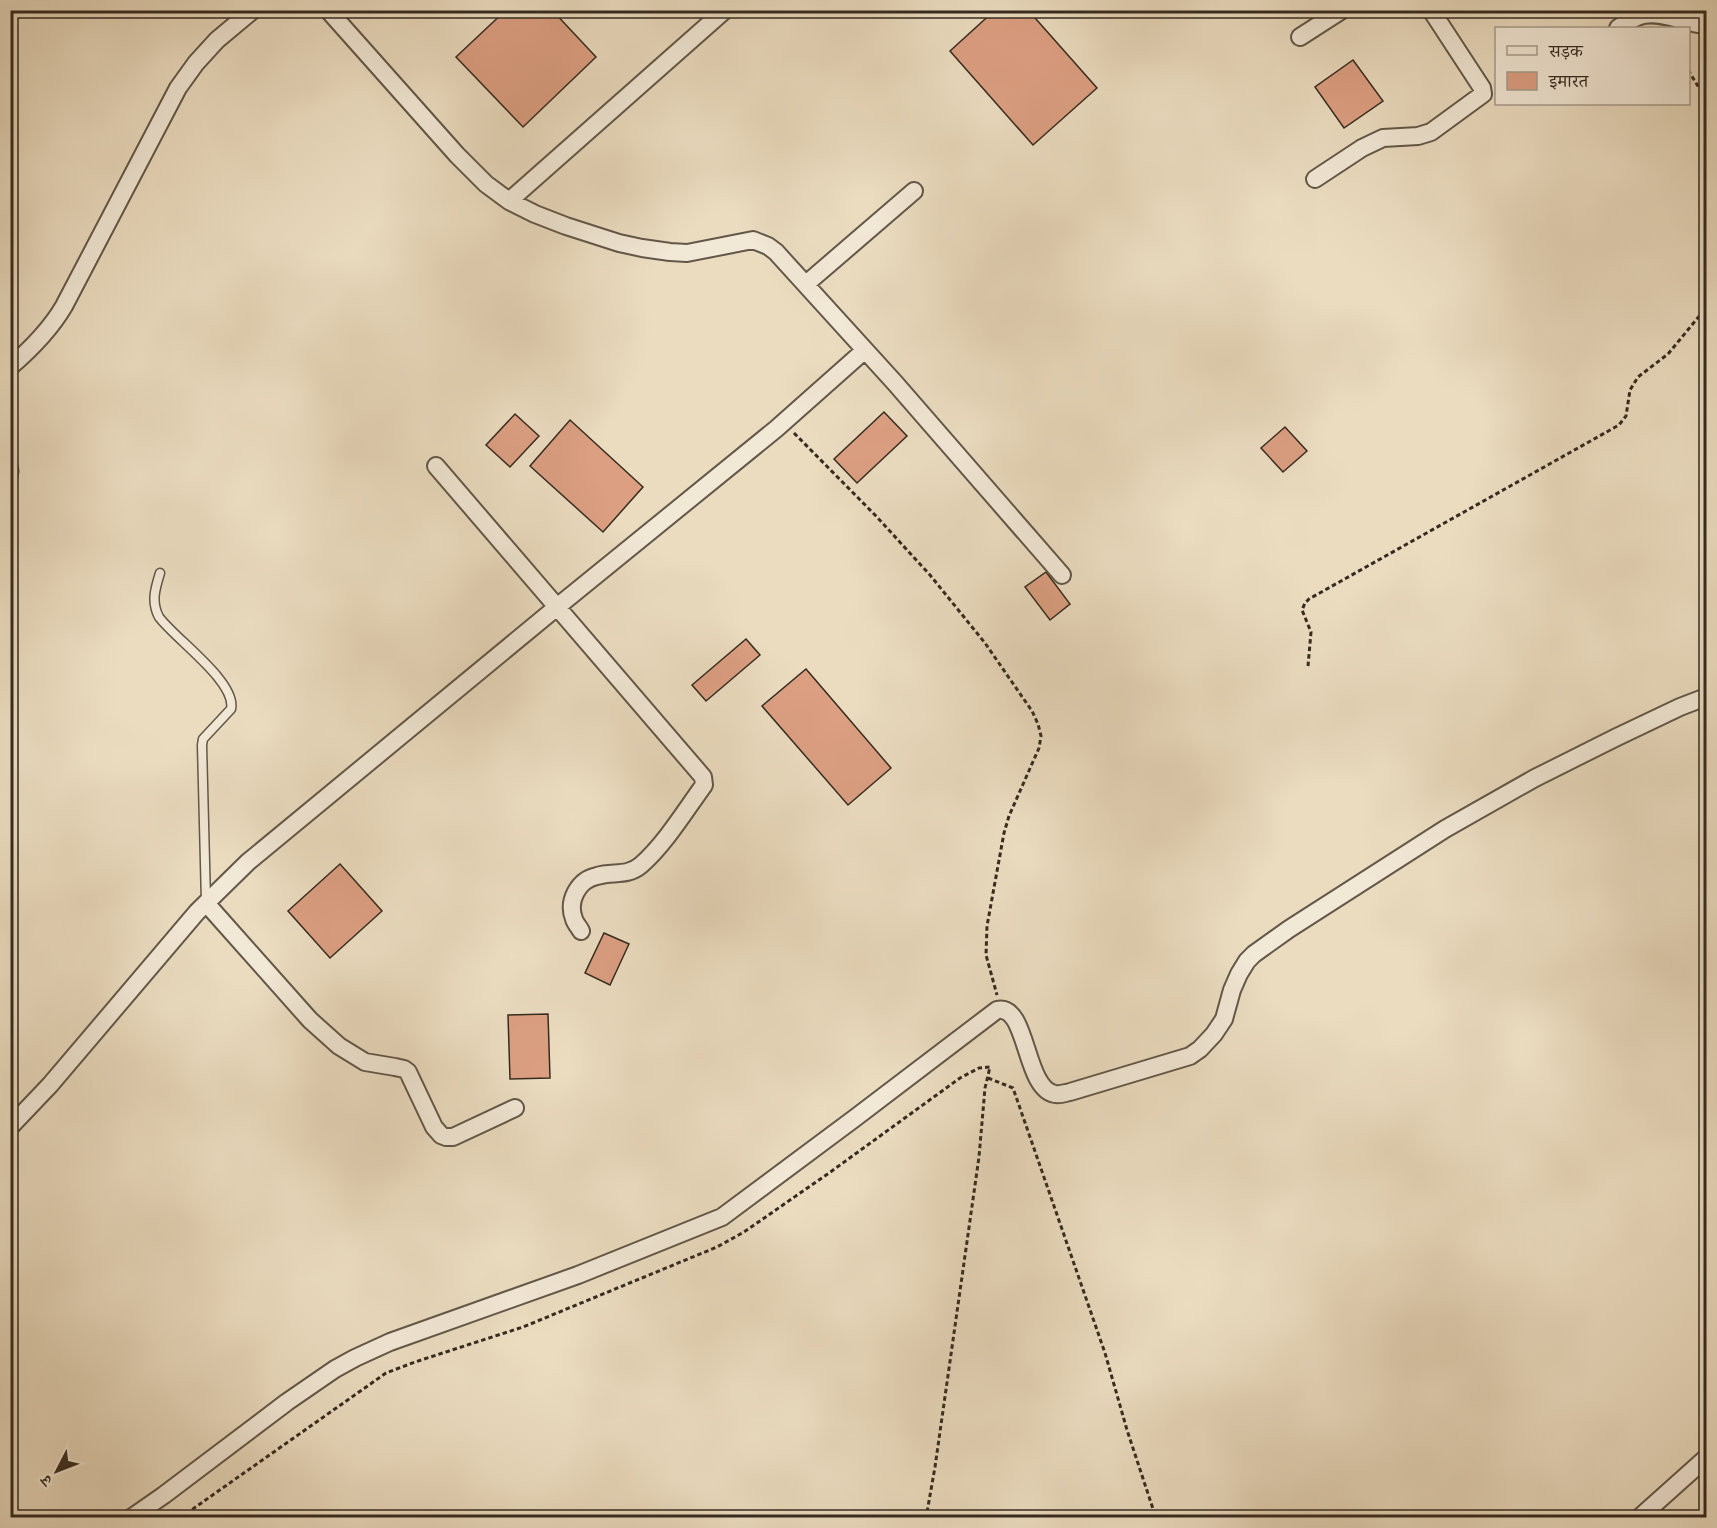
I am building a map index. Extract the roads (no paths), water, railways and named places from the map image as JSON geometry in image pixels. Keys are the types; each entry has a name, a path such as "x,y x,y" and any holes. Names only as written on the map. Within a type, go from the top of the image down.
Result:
{"street":[{"path":"10,367 34,346 56,320 178,88 217,40 253,10"},
{"path":"328,10 457,156 486,184 509,201 566,226 619,243 670,252 703,251 748,240 759,241 776,252 1062,575"},
{"path":"509,201 725,10"},
{"path":"1300,37 1342,10"},
{"path":"1315,179 1362,148 1383,138 1425,134 1490,92 1431,10"},
{"path":"1620,27 1636,17 1652,14 1707,25"},
{"path":"806,284 914,191"},
{"path":"10,1127 50,1085 206,903 248,862 783,423 865,350"},
{"path":"436,466 703,777 704,785 657,849 641,865 625,874 592,877 580,886 574,895 572,908 574,919 581,931"},
{"path":"131,1518 287,1402 355,1358 390,1342 578,1275 722,1217 855,1119 993,1012 1003,1009 1011,1015 1017,1024 1037,1077 1046,1090 1054,1094 1070,1092 1190,1056 1214,1034 1224,1019 1232,990 1247,961 1289,929 1445,829 1526,783 1680,707 1707,697"},
{"path":"206,903 310,1020 339,1046 365,1062 395,1066 408,1072 434,1127 441,1135 453,1137 515,1108"},
{"path":"1639,1518 1707,1458"}],"lane":[{"path":"10,449 14,471 10,495"},
{"path":"160,573 154,600 159,617 218,677 232,701 231,709 203,739 202,745 206,903"}]}
